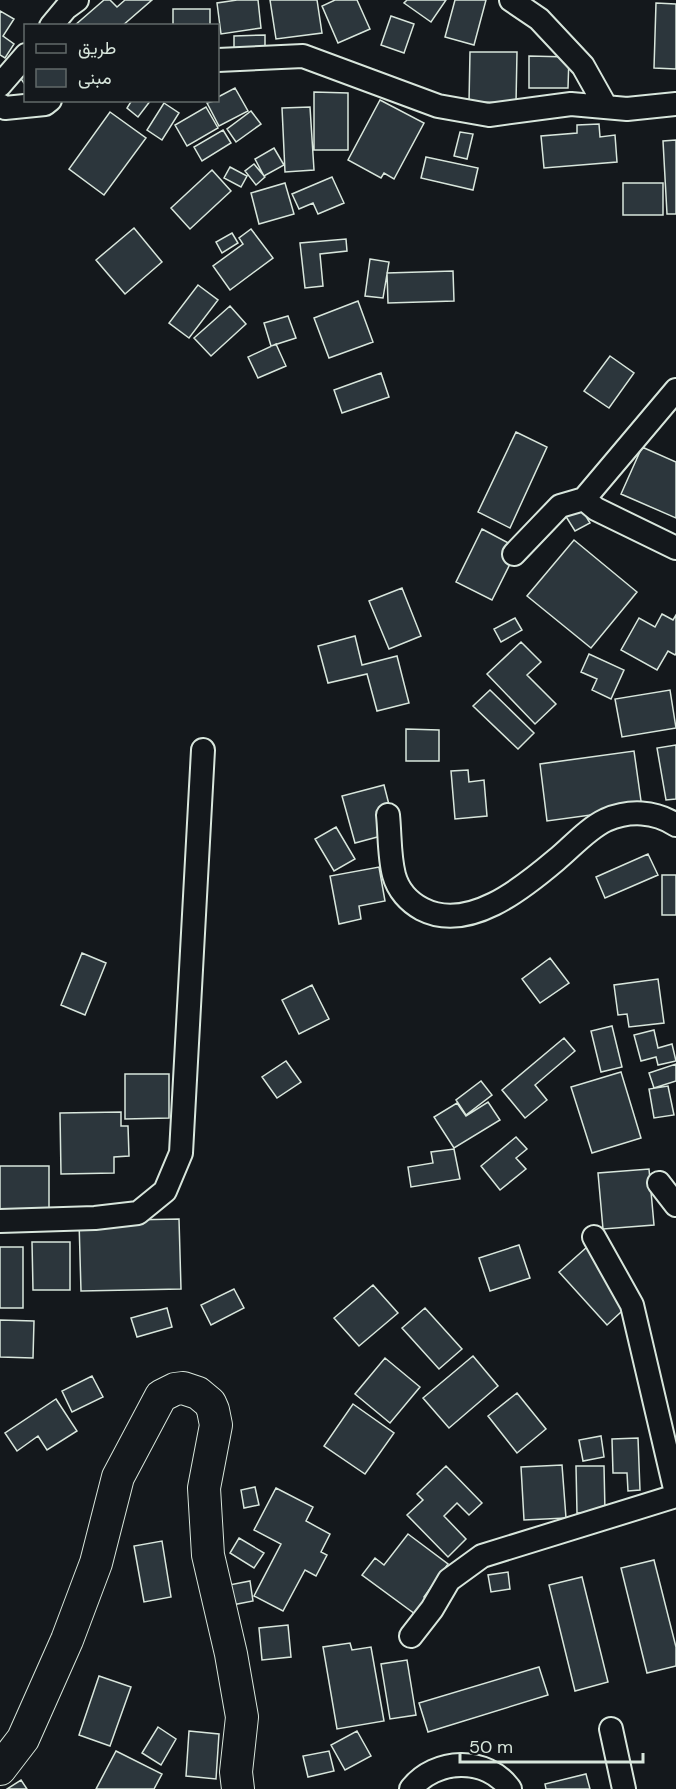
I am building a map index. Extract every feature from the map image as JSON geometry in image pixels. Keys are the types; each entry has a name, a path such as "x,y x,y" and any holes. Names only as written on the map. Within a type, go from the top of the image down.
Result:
{"street":[{"path":"53,24 76,0"},
{"path":"511,0 539,19 583,66 606,107"},
{"path":"219,60 303,56 438,106 489,115 571,104 627,109 676,104"},
{"path":"0,85 24,57"},
{"path":"0,105 5,108 48,102"},
{"path":"514,554 560,506 584,499 676,390"},
{"path":"584,499 596,509 676,548"},
{"path":"0,1221 94,1218 138,1213 165,1191 169,1182 181,1153 203,750"},
{"path":"388,815 394,874 399,886 406,898 417,906 428,913 441,916 477,912 494,905 555,861 591,829 619,815 634,813 663,817 676,825"},
{"path":"659,1183 676,1205"},
{"path":"411,1636 432,1609 449,1580 482,1556 676,1495 632,1305 594,1237"},
{"path":"0,1769 23,1739 67,1640 96,1563 118,1477 161,1396 183,1388 191,1389 204,1397 210,1403 215,1417 216,1425 204,1488 208,1555 231,1654 242,1717 236,1772 238,1789"},
{"path":"611,1729 624,1789"},
{"path":"411,1789 426,1774 454,1765 483,1768 496,1775 510,1789"}],"building":[{"path":"104,0 110,0 117,7 125,0 152,0 124,24 76,24"},
{"path":"258,0 261,28 221,34 217,3"},
{"path":"270,0 317,0 322,33 276,39"},
{"path":"335,0 357,0 370,29 338,43 322,6"},
{"path":"407,0 446,0 431,22 404,3"},
{"path":"455,0 486,0 474,45 445,37"},
{"path":"656,3 676,4 676,69 654,68"},
{"path":"173,9 210,9 210,24 173,24"},
{"path":"0,11 14,19 3,36 14,44 5,58 0,55"},
{"path":"391,16 414,24 404,53 381,45"},
{"path":"265,35 265,48 234,48 234,36"},
{"path":"470,52 517,52 516,103 469,102"},
{"path":"529,56 569,57 568,88 529,88"},
{"path":"24,72 24,83 19,76"},
{"path":"235,88 248,111 219,126 207,103 219,102 219,96"},
{"path":"314,92 348,93 348,150 314,150"},
{"path":"380,100 424,123 394,179 384,173 381,178 348,160"},
{"path":"131,102 149,102 138,117 127,108"},
{"path":"164,103 179,113 162,140 147,130"},
{"path":"206,107 218,128 187,146 175,125"},
{"path":"310,107 314,170 285,172 282,108"},
{"path":"251,111 261,124 236,142 227,129"},
{"path":"110,112 146,138 104,195 69,169"},
{"path":"599,124 600,137 615,135 617,162 544,168 541,136 577,133 577,125"},
{"path":"223,130 231,143 202,161 194,147"},
{"path":"460,132 473,134 467,159 454,156"},
{"path":"676,140 676,214 667,214 663,141"},
{"path":"274,148 284,165 264,176 255,159"},
{"path":"426,157 478,168 473,190 421,178"},
{"path":"254,164 265,177 256,185 245,171"},
{"path":"230,167 247,176 241,187 224,178"},
{"path":"212,170 231,191 190,229 171,208"},
{"path":"332,177 344,203 318,214 313,203 299,209 292,194"},
{"path":"285,183 294,214 259,224 251,193"},
{"path":"623,183 663,183 663,215 623,215"},
{"path":"134,228 162,262 125,294 96,260"},
{"path":"251,229 273,258 230,290 213,266 243,244 239,238"},
{"path":"232,233 238,243 222,253 216,242"},
{"path":"346,239 347,251 320,254 323,286 305,288 300,243"},
{"path":"370,259 389,262 383,298 365,296"},
{"path":"453,271 454,301 388,303 387,273"},
{"path":"198,285 218,300 189,338 169,323"},
{"path":"358,301 373,342 329,358 314,318"},
{"path":"230,306 246,324 211,356 194,338"},
{"path":"288,316 296,338 271,346 264,323"},
{"path":"276,344 286,366 258,378 248,357"},
{"path":"610,356 634,373 609,408 584,391"},
{"path":"381,373 389,397 342,413 334,390"},
{"path":"516,432 547,447 510,528 478,512"},
{"path":"642,447 676,462 676,518 621,494"},
{"path":"580,506 590,523 575,531 565,515"},
{"path":"482,529 518,548 492,600 456,582"},
{"path":"574,540 637,592 591,648 527,596"},
{"path":"402,588 421,636 389,649 369,601"},
{"path":"662,614 673,620 676,615 676,653 675,655 668,651 657,670 621,650 639,618 655,627"},
{"path":"515,618 522,630 501,642 494,629"},
{"path":"355,636 362,665 397,656 409,703 377,711 367,674 328,683 318,646"},
{"path":"521,642 541,662 527,675 556,704 535,724 487,674"},
{"path":"589,654 624,670 611,699 592,690 597,679 581,672"},
{"path":"490,690 534,733 518,749 473,706"},
{"path":"670,690 676,728 622,737 615,699"},
{"path":"406,729 439,730 439,761 406,761"},
{"path":"676,745 676,799 666,800 657,748"},
{"path":"634,751 642,808 547,821 540,764"},
{"path":"468,770 469,782 484,780 487,816 455,819 451,771"},
{"path":"384,785 396,832 355,843 342,796"},
{"path":"336,827 355,859 334,871 315,839"},
{"path":"648,854 658,875 605,898 596,877"},
{"path":"379,867 385,901 359,906 361,919 339,924 330,876"},
{"path":"662,875 676,875 676,915 662,915"},
{"path":"82,953 106,963 85,1015 61,1005"},
{"path":"550,958 569,983 540,1003 522,979"},
{"path":"658,979 664,1023 629,1027 627,1014 618,1015 614,985"},
{"path":"312,985 329,1019 299,1034 282,1000"},
{"path":"612,1026 622,1067 601,1072 591,1031"},
{"path":"654,1030 658,1048 672,1044 676,1061 658,1065 656,1057 641,1061 634,1035"},
{"path":"564,1038 575,1051 535,1085 547,1100 525,1118 502,1090"},
{"path":"286,1061 301,1082 277,1098 262,1077"},
{"path":"676,1064 676,1081 654,1088 649,1073"},
{"path":"621,1072 641,1138 592,1153 571,1087"},
{"path":"125,1074 169,1074 169,1118 125,1119"},
{"path":"481,1081 492,1095 466,1115 456,1100"},
{"path":"668,1086 674,1115 654,1118 649,1089"},
{"path":"488,1102 500,1120 454,1148 434,1117 457,1103 466,1116"},
{"path":"121,1112 121,1126 128,1126 129,1156 114,1157 114,1173 61,1174 60,1113"},
{"path":"516,1137 527,1149 516,1158 526,1169 500,1190 481,1166"},
{"path":"454,1149 460,1179 411,1187 408,1167 433,1163 431,1152"},
{"path":"0,1166 49,1166 49,1210 0,1210"},
{"path":"649,1169 654,1225 603,1229 598,1173"},
{"path":"179,1219 181,1289 81,1291 79,1221"},
{"path":"32,1242 70,1242 70,1290 33,1290"},
{"path":"519,1245 530,1278 490,1291 479,1258"},
{"path":"0,1247 23,1247 23,1308 0,1308"},
{"path":"587,1247 634,1300 607,1325 559,1272"},
{"path":"373,1285 398,1313 359,1346 334,1318"},
{"path":"234,1289 244,1308 211,1325 201,1305"},
{"path":"167,1308 172,1327 137,1337 131,1318"},
{"path":"425,1308 462,1349 439,1369 402,1328"},
{"path":"0,1320 34,1321 33,1358 0,1357"},
{"path":"473,1356 498,1386 449,1428 423,1398"},
{"path":"385,1358 420,1387 390,1423 355,1394"},
{"path":"92,1376 103,1397 72,1412 62,1391"},
{"path":"517,1393 546,1429 517,1453 488,1416"},
{"path":"56,1399 77,1431 47,1450 38,1436 17,1451 5,1433"},
{"path":"353,1404 394,1433 365,1474 324,1446"},
{"path":"601,1436 604,1457 583,1461 579,1440"},
{"path":"638,1438 640,1490 628,1491 627,1473 613,1473 612,1439"},
{"path":"562,1465 566,1518 524,1520 521,1467"},
{"path":"446,1466 482,1503 469,1515 457,1503 444,1516 466,1539 448,1557 407,1515 423,1500 417,1494"},
{"path":"576,1466 604,1466 605,1512 577,1513"},
{"path":"255,1487 259,1505 244,1508 241,1490"},
{"path":"276,1488 313,1507 306,1521 330,1534 321,1552 327,1555 316,1576 305,1570 283,1611 254,1596 281,1544 254,1530"},
{"path":"408,1534 448,1564 424,1597 426,1599 415,1614 362,1575 375,1558 384,1565"},
{"path":"239,1538 264,1553 254,1568 230,1553"},
{"path":"162,1541 171,1597 144,1602 134,1546"},
{"path":"654,1560 676,1647 676,1666 647,1673 621,1568"},
{"path":"508,1572 510,1589 491,1592 488,1575"},
{"path":"582,1577 608,1682 575,1691 549,1585"},
{"path":"250,1581 253,1601 232,1605 229,1585"},
{"path":"288,1625 291,1657 262,1660 259,1628"},
{"path":"350,1643 352,1650 371,1647 384,1721 337,1729 323,1647"},
{"path":"407,1660 416,1715 390,1719 381,1664"},
{"path":"539,1667 548,1695 428,1732 419,1703"},
{"path":"99,1676 131,1687 110,1746 79,1735"},
{"path":"158,1727 176,1739 161,1765 142,1753"},
{"path":"189,1731 219,1734 216,1779 186,1776"},
{"path":"357,1731 371,1756 345,1770 331,1745"},
{"path":"116,1751 162,1774 154,1789 96,1789"},
{"path":"329,1751 334,1771 308,1777 303,1756"},
{"path":"586,1774 590,1789 546,1789 545,1784"},
{"path":"21,1780 27,1789 7,1789"}]}
